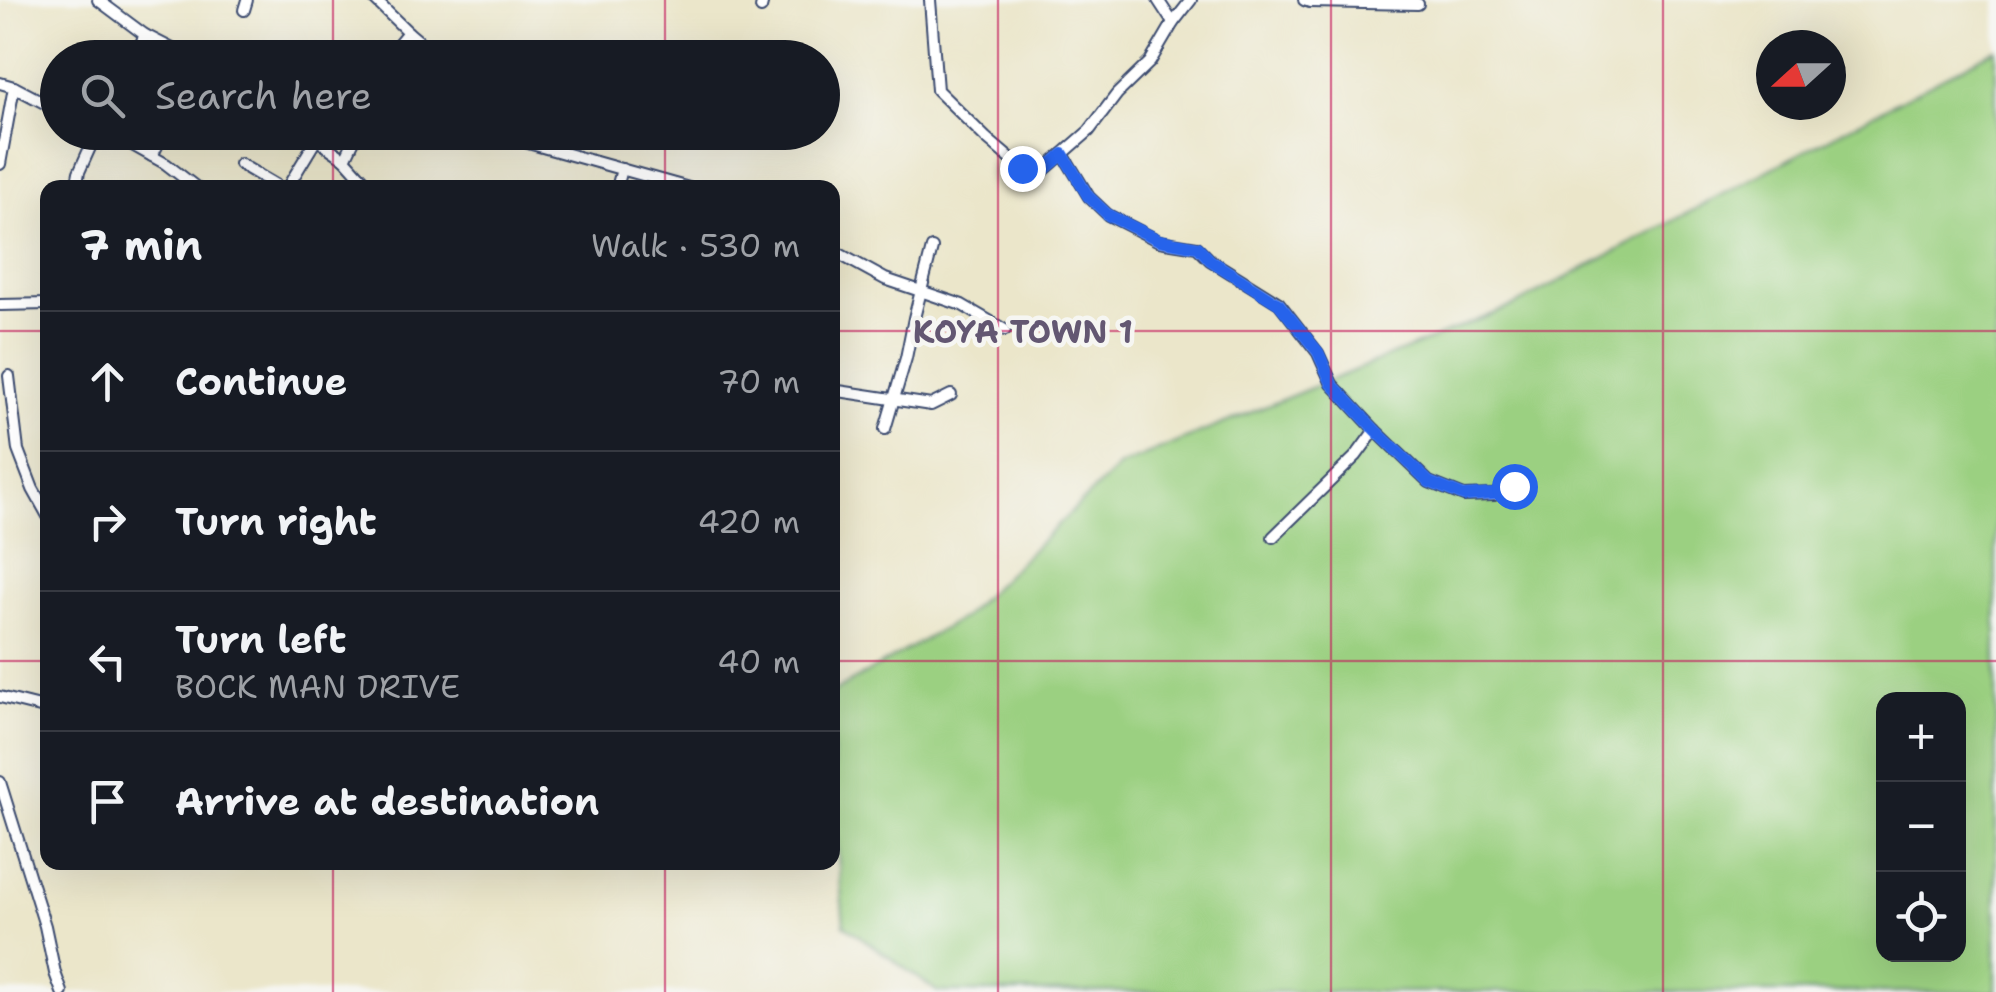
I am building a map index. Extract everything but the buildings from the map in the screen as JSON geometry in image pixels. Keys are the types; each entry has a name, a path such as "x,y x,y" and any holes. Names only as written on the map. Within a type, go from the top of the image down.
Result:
{"street":[{"path":"98,0 156,40"},
{"path":"376,0 418,40"},
{"path":"930,0 937,90 1034,179 1089,131 1117,94 1150,62 1190,0"},
{"path":"1158,0 1173,23"},
{"path":"1308,1 1418,4"},
{"path":"401,40 408,32"},
{"path":"142,40 145,34"},
{"path":"0,82 40,101"},
{"path":"0,164 14,88"},
{"path":"78,180 89,150"},
{"path":"141,150 187,180"},
{"path":"152,156 155,150"},
{"path":"288,180 304,150"},
{"path":"332,150 364,180"},
{"path":"346,159 350,150"},
{"path":"553,150 661,180"},
{"path":"1063,154 1088,196 1108,215 1159,240 1198,247 1210,260 1279,304 1318,352 1332,384 1429,482 1464,496 1494,494 1514,486"},
{"path":"240,164 269,180"},
{"path":"619,180 622,169"},
{"path":"884,428 906,358 932,248"},
{"path":"840,254 885,279 962,305 1005,330"},
{"path":"0,304 40,304"},
{"path":"9,376 18,450 40,502"},
{"path":"840,391 932,405 951,395"},
{"path":"1273,537 1356,456 1375,430"},
{"path":"0,698 40,707"},
{"path":"0,782 46,926 62,992"}],"green space":[{"path":"1996,49 1996,992 938,992 844,925 839,870 840,688 962,618 1119,466 1513,306"}],"district":[{"name":"KOYA TOWN 1","path":"1023,331"}],"route":[{"path":"1022,168 1034,179 1063,154 1088,196 1108,215 1159,240 1198,247 1210,260 1279,304 1318,352 1332,384 1429,482 1464,496 1494,494 1514,486"}]}
